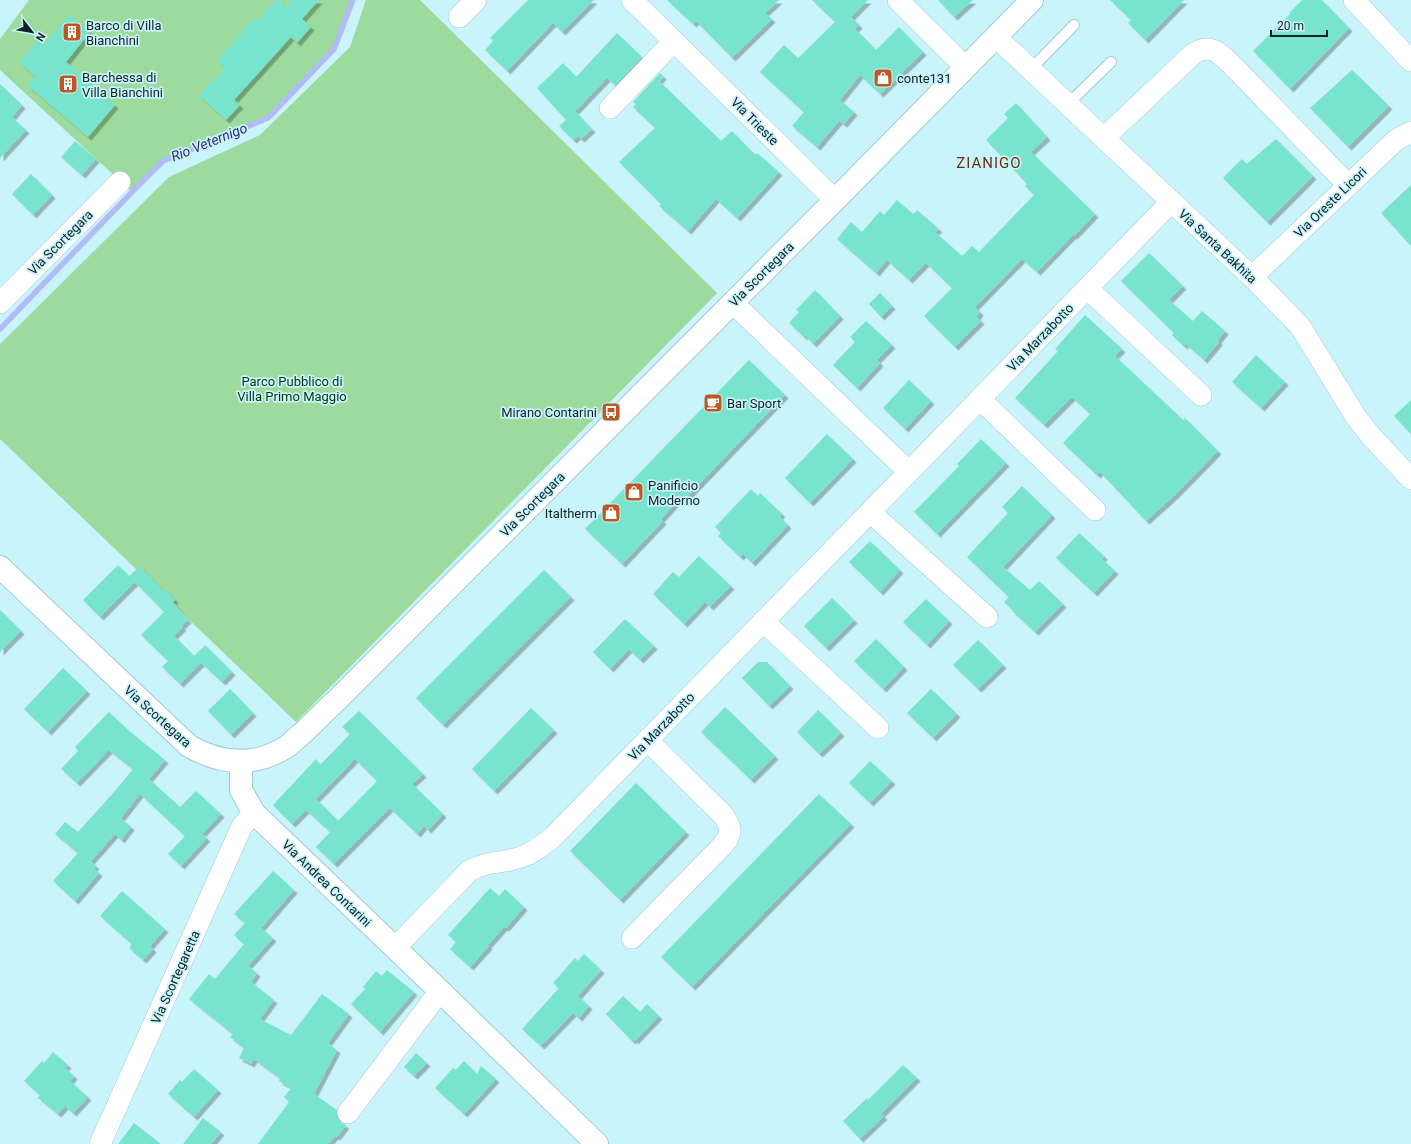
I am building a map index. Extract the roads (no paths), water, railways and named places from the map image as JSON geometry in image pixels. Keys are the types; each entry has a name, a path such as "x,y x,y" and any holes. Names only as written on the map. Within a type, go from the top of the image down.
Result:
{"street":[{"path":"459,17 476,0"},
{"name":"Via Trieste","path":"632,0 835,200"},
{"path":"898,0 965,68"},
{"name":"Via Scortegara","path":"0,567 189,746 201,753 227,761 241,762 258,760 274,754 289,745 337,700 1032,0"},
{"path":"1354,0 1411,61"},
{"name":"Via Santa Bakhita","path":"996,37 1252,277 1300,326 1356,417 1370,436 1411,479"},
{"path":"610,108 674,41"},
{"path":"1104,138 1193,54 1199,50 1211,49 1217,52 1234,68 1348,185"},
{"name":"Via Oreste Licori","path":"1252,277 1396,140 1411,132"},
{"name":"Via Scortegara","path":"0,303 120,182"},
{"name":"Via Marzabotto","path":"395,948 469,871 484,863 520,857 542,846 553,837 1171,202"},
{"path":"1087,288 1201,395"},
{"path":"732,303 909,472"},
{"path":"980,399 1095,510"},
{"path":"870,512 987,617"},
{"path":"763,621 878,728"},
{"path":"632,938 722,846 727,840 730,832 729,825 718,810 647,740"},
{"name":"Via Andrea Contarini","path":"241,762 241,790 254,813 597,1144"},
{"name":"Via Scortegaretta","path":"100,1144 242,826 254,813"},
{"path":"348,1113 440,991"}],"lane":[{"path":"1030,69 1074,25"},
{"path":"1068,104 1111,62"}],"waterway":[{"name":"Rio Veternigo","path":"0,329 163,161 268,118 334,49 353,0"}],"place":[{"name":"Barco di Villa Bianchini","path":"72,32"},
{"name":"conte131","path":"883,78"},
{"name":"Barchessa di Villa Bianchini","path":"68,84"},
{"name":"Bar Sport","path":"713,403"},
{"name":"Mirano Contarini","path":"611,412"},
{"name":"Panificio Moderno","path":"634,492"},
{"name":"Italtherm","path":"611,513"}],"district":[{"name":"ZIANIGO","path":"989,163"}],"park label":[{"name":"Parco Pubblico di Villa Primo Maggio","path":"292,388"}]}
